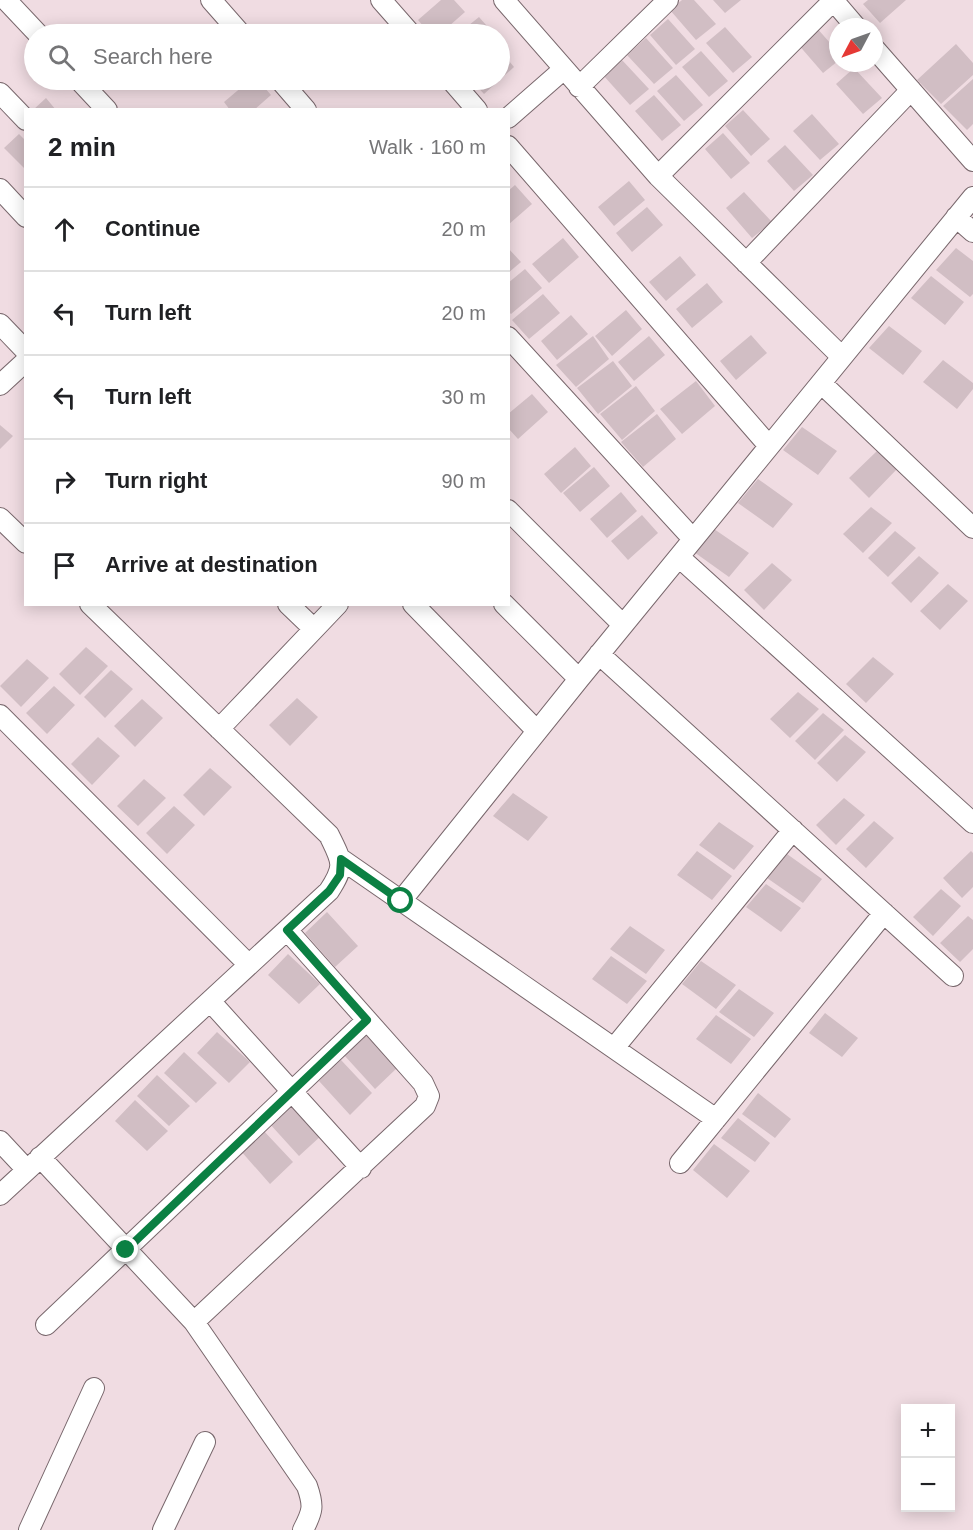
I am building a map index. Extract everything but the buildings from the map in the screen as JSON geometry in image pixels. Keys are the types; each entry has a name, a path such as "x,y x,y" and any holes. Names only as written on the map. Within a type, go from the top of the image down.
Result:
{"street":[{"path":"6,0 29,24"},
{"path":"211,0 232,24"},
{"path":"381,0 402,24"},
{"path":"504,0 658,176 842,357"},
{"path":"579,87 668,0"},
{"path":"658,176 833,0 848,18"},
{"path":"883,58 973,161"},
{"path":"510,116 564,69"},
{"path":"88,90 105,108"},
{"path":"289,90 304,108"},
{"path":"460,90 475,108"},
{"path":"746,263 911,90"},
{"path":"0,93 24,118"},
{"path":"510,148 769,446"},
{"path":"0,189 24,215"},
{"path":"401,901 623,624 973,197"},
{"path":"956,217 973,232"},
{"path":"0,324 24,349"},
{"path":"510,339 693,539"},
{"path":"0,385 24,363"},
{"path":"821,383 973,528"},
{"path":"510,512 623,624"},
{"path":"0,518 24,541"},
{"path":"679,557 973,823"},
{"path":"92,606 329,835 341,859 716,1119"},
{"path":"290,606 314,629"},
{"path":"219,729 336,606"},
{"path":"415,606 537,731"},
{"path":"506,606 579,679"},
{"path":"599,654 953,976"},
{"path":"2,722 249,964"},
{"path":"614,1048 793,830"},
{"path":"0,1195 329,891 340,875 341,859"},
{"path":"680,1163 884,913"},
{"path":"194,1323 361,1168 424,1106 429,1096 423,1083 287,930"},
{"path":"210,1001 361,1168"},
{"path":"46,1325 367,1020"},
{"path":"0,1141 34,1163 126,1250 194,1323 307,1486 312,1500 312,1512 303,1530"},
{"path":"29,1530 94,1388"},
{"path":"163,1530 205,1442"}],"route":[{"path":"126,1250 367,1020 287,930 329,891 340,875 341,859 401,901"}]}
